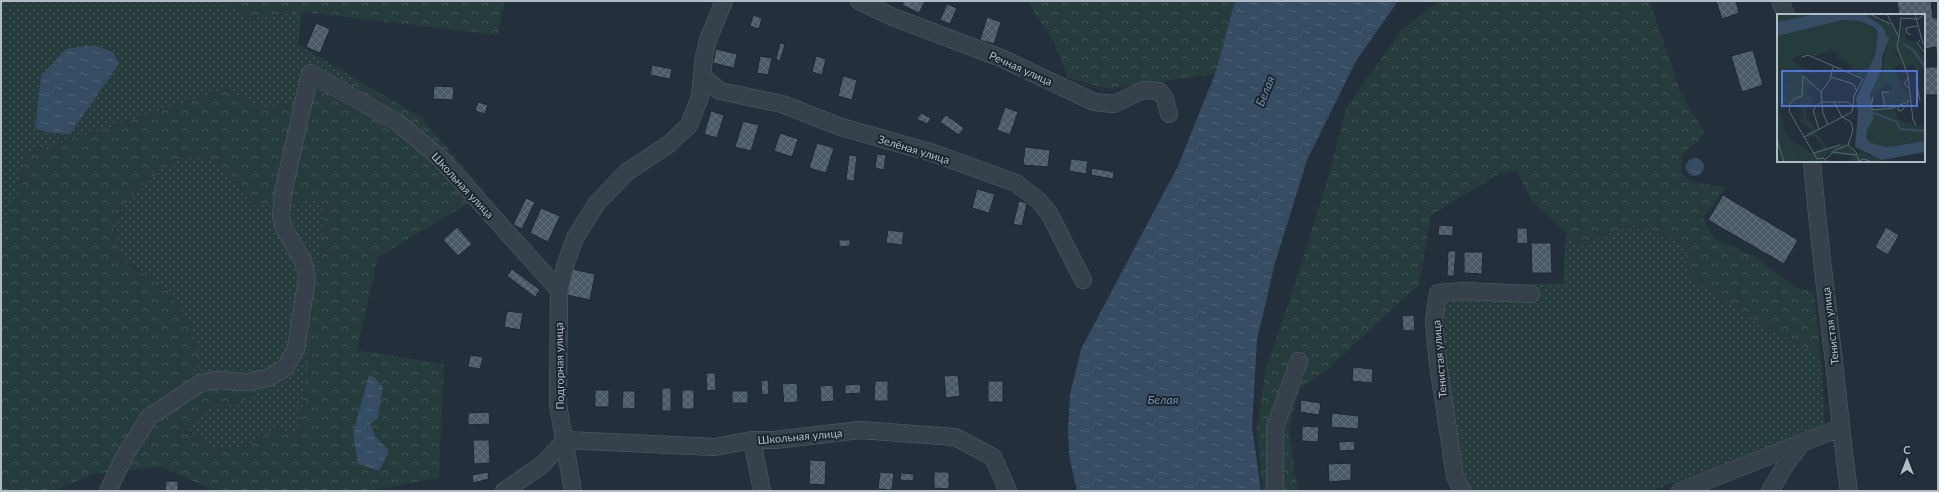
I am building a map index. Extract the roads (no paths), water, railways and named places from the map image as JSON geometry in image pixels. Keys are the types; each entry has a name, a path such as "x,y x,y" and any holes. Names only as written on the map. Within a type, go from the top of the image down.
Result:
{"street":[{"name":"Подгорная улица","path":"573,491 558,405 559,290 575,238 597,203 628,172 669,144 689,125 700,97 708,40 724,1"},
{"name":"Речная улица","path":"860,1 893,17 1001,58 1094,102 1114,104 1143,90 1159,91 1165,99 1169,114"},
{"path":"1780,1 1786,14"},
{"name":"Школьная улица","path":"108,491 124,457 149,417 201,383 216,380 247,382 268,378 286,367 296,348 307,278 303,261 284,228 281,216 283,193 310,73 397,122 440,158 559,290"},
{"name":"Зелёная улица","path":"702,76 720,91 782,104 841,127 933,153 1016,183 1038,200 1049,213 1083,280"},
{"name":"Тенистая улица","path":"1812,162 1819,239 1835,366 1840,428 1849,491"},
{"name":"Тенистая улица","path":"1462,491 1455,476 1438,364 1434,321 1438,292 1464,291 1531,294"},
{"path":"1275,491 1275,427 1299,361"},
{"path":"1680,491 1840,428"},
{"name":"Школьная улица","path":"565,440 715,447 752,440 775,440 860,430 955,437 993,457 1008,491"},
{"path":"504,491 542,465 565,440"},
{"path":"752,440 762,491"},
{"path":"1770,491 1786,464 1802,443"}],"water":[{"name":"Белая","path":"1235,1 1398,1 1356,61 1307,160 1275,263 1257,340 1252,426 1261,491 1077,491 1069,455 1068,430 1070,395 1081,349 1178,166 1215,74"},
{"path":"94,45 113,52 119,64 70,134 45,132 35,128 41,76 66,49"},
{"path":"1691,158 1699,158 1704,163 1702,174 1699,176 1691,176 1686,171 1686,163"},
{"path":"369,375 375,378 383,387 378,418 370,424 375,436 389,451 379,471 358,464 353,433"}]}
